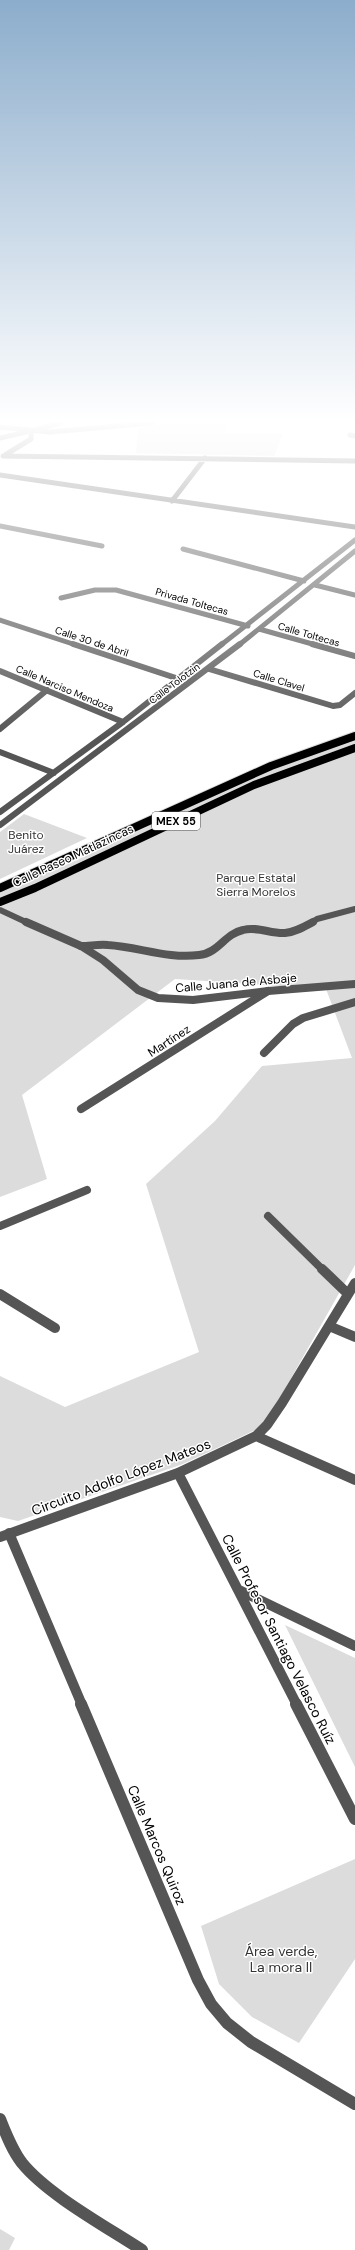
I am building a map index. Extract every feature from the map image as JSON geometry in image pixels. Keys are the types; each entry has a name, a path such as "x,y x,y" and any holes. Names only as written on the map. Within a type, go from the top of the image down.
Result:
{"highway":[{"name":"Calle Paseo Matlazincas","path":"0,888 264,769 302,753 355,736"},
{"name":"Calle Paseo Matlazincas","path":"0,902 35,888 254,785 355,748"}],"street":[{"path":"10,528 102,546"},
{"name":"Calle Tolotzin","path":"0,812 123,722 248,626 355,540"},
{"path":"183,549 304,581"},
{"name":"Calle Tolotzin","path":"0,825 209,669 315,585 355,551"},
{"path":"349,557 355,558"},
{"path":"315,585 355,596"},
{"name":"Privada Toltecas","path":"61,598 95,590 116,590 248,626"},
{"name":"Calle 30 de Abril","path":"0,620 179,679"},
{"name":"Calle Toltecas","path":"259,629 355,656"},
{"name":"Calle Clavel","path":"209,669 329,705 337,706 355,693"},
{"name":"Calle Narciso Mendoza","path":"0,671 123,722"},
{"path":"0,729 47,690"},
{"path":"0,752 54,773"},
{"path":"0,805 7,807"},
{"path":"81,946 108,945 170,955 199,955 214,951 226,938 242,930 284,933 300,929 317,919 355,909"},
{"name":"Calle Juana de Asbaje","path":"0,910 81,946 103,960 138,990 158,998 193,1000 268,990 355,984"},
{"name":"Martínez","path":"81,1109 150,1067 268,990"},
{"path":"264,1052 293,1024 303,1018 355,1002"},
{"path":"0,1226 87,1190"},
{"path":"268,1216 348,1294"},
{"name":"Circuito Adolfo López Mateos","path":"4,1535 178,1473 256,1436 267,1425 282,1403 355,1283"},
{"path":"0,1294 55,1328"},
{"path":"329,1326 355,1337"},
{"path":"256,1436 355,1480"},
{"name":"Calle Profesor Santiago Velasco Ruíz","path":"178,1473 355,1819"},
{"name":"Calle Marcos Quiroz","path":"4,1535 198,1980 211,2004 228,2024 250,2042 355,2104"},
{"path":"239,1590 355,1646"},
{"path":"0,2118 8,2140 22,2163 45,2184 72,2204 142,2250"}],"green space":[{"name":"Parque Estatal Sierra Morelos","path":"355,740 355,1265 264,1426 183,1464 18,1521 0,1517 0,1376 65,1407 199,1352 146,1184 215,1121 262,1066 352,1058 326,989 175,979 22,1095 47,1179 0,1197 0,892 64,866 256,776"},
{"name":"Benito Juárez","path":"24,814 87,838 0,879 0,832"},
{"path":"285,1625 355,1658 355,1767"},
{"name":"Área verde, La mora II","path":"355,1859 355,1959 299,2043 252,2017 219,1984 201,1926"},
{"path":"0,2229 15,2238 9,2250 0,2250"}]}
